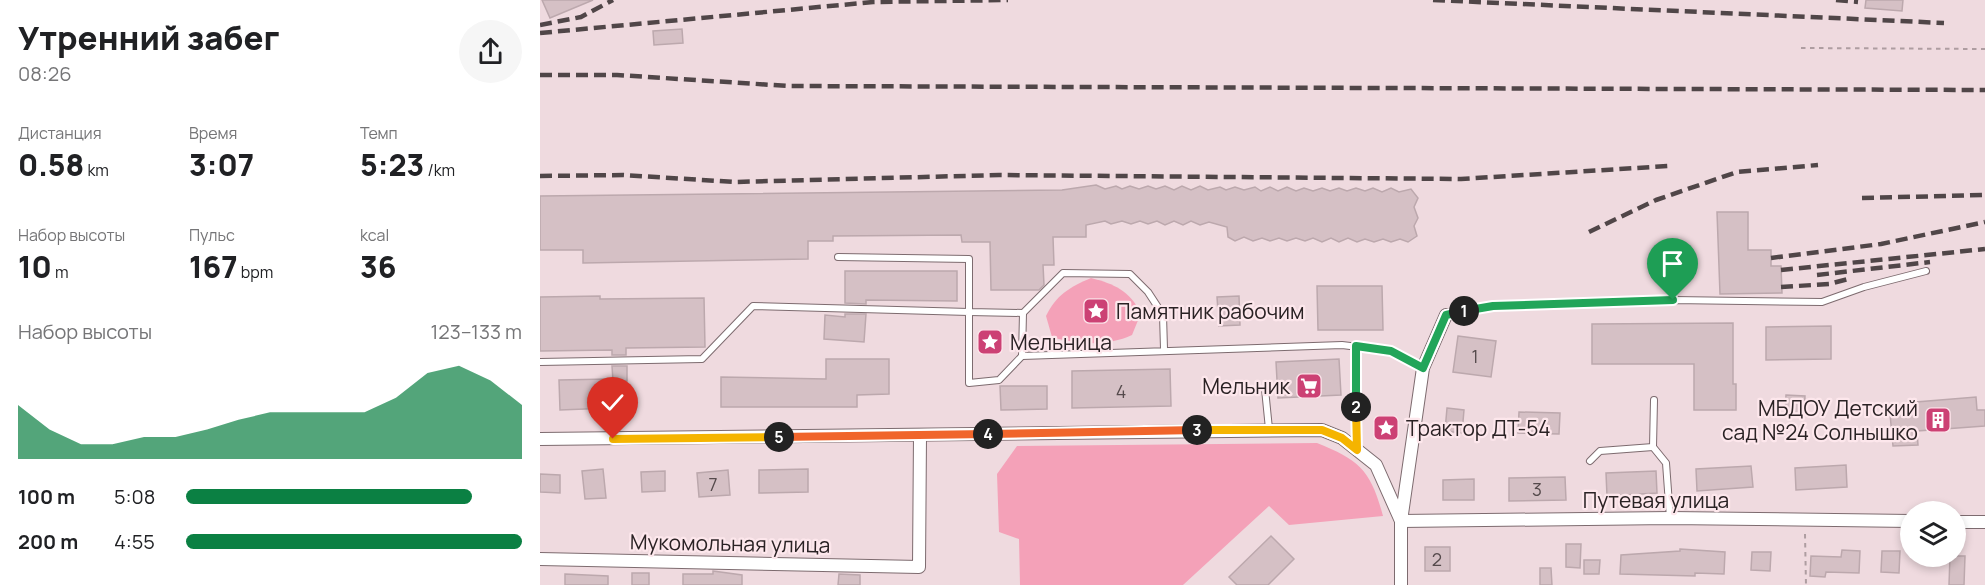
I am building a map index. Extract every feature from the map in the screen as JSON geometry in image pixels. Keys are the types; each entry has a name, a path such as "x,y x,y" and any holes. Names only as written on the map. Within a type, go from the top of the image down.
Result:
{"street":[{"path":"1401,585 1401,521 1423,368 1446,315"},
{"path":"540,439 1322,430 1342,438 1376,465 1401,521"},
{"name":"Мукомольная улица","path":"540,559 919,567 920,436"},
{"name":"Путевая улица","path":"1401,521 1670,518 1900,521"},
{"path":"1966,522 1985,522"}],"lane":[{"path":"838,257 969,259 969,383 999,380 1022,356 1023,313 1063,273 1130,274 1148,292 1163,315 1164,349"},
{"path":"1446,315 1493,306 1673,300 1822,302 1864,287 1926,271"},
{"path":"540,362 702,359 753,306 1023,313"},
{"path":"1022,356 1164,349 1356,346 1391,351 1423,368"},
{"path":"1356,346 1357,450"},
{"path":"1265,389 1269,429"},
{"path":"1654,400 1653,447 1666,463 1670,518"},
{"path":"1590,461 1600,451 1653,447"}],"path":[{"path":"1801,48 1985,49"},
{"path":"1804,519 1806,585"}],"shaded area":[{"path":"1091,278 1107,283 1132,299 1141,313 1132,335 1103,343 1071,342 1052,337 1046,316 1054,302 1064,292"},
{"path":"1317,443 1344,455 1362,469 1374,488 1383,516 1289,525 1269,506 1183,585 1020,585 1019,539 999,532 997,474 1017,446"}],"building":[{"path":"542,0 593,0 550,18"},
{"path":"1866,0 1903,0 1902,11 1865,8"},
{"path":"682,29 683,43 654,45 653,31"},
{"path":"1096,185 1105,189 1116,186 1122,189 1130,186 1139,189 1148,186 1156,189 1165,186 1174,190 1182,186 1191,190 1200,186 1208,190 1220,187 1226,190 1235,187 1244,190 1255,187 1261,191 1270,187 1278,191 1287,187 1296,191 1304,188 1313,191 1322,188 1330,191 1339,188 1347,191 1356,188 1365,191 1373,188 1382,192 1391,188 1399,192 1411,189 1418,198 1414,207 1418,218 1414,226 1417,236 1408,242 1400,239 1391,242 1383,239 1374,242 1365,239 1357,242 1348,238 1339,242 1331,238 1322,242 1313,238 1305,241 1296,238 1287,241 1279,238 1270,241 1262,238 1253,241 1244,237 1235,241 1228,237 1227,227 1209,222 1200,225 1191,221 1183,225 1174,221 1165,225 1157,221 1148,224 1140,221 1131,224 1122,221 1111,224 1105,221 1086,225 1086,237 1053,237 1054,265 1043,265 1044,285 1039,290 991,290 990,242 962,242 961,235 833,236 833,241 808,241 808,259 583,263 583,250 540,250 540,196 1062,190"},
{"path":"1717,212 1748,212 1748,250 1771,250 1771,266 1781,266 1782,293 1720,294"},
{"path":"845,271 957,271 957,301 866,300 866,304 845,303"},
{"path":"1317,286 1382,286 1383,330 1318,330"},
{"path":"600,296 600,299 704,298 705,347 626,348 626,355 612,355 612,350 540,351 540,297"},
{"path":"1239,296 1240,325 1219,326 1217,297"},
{"path":"845,314 866,314 864,342 824,339 825,315 845,317"},
{"path":"1733,323 1733,384 1736,384 1736,410 1694,410 1694,364 1592,364 1592,324"},
{"path":"1831,326 1831,359 1766,360 1766,327"},
{"path":"1458,336 1496,341 1491,377 1453,372"},
{"path":"826,359 889,359 889,394 857,395 857,407 721,407 721,377 826,379"},
{"name":"Мельник","path":"1339,359 1341,395 1278,398 1276,362"},
{"path":"612,366 627,366 627,381 613,381"},
{"path":"1170,369 1171,406 1072,408 1072,371"},
{"path":"609,379 610,408 560,410 559,380"},
{"path":"1000,386 1047,386 1047,409 1001,410"},
{"path":"1786,395 1805,396 1804,417 1785,416"},
{"name":"МБДОУ Детский сад №24 Солнышко","path":"1976,397 1977,410 1985,410 1985,426 1917,431 1918,445 1893,446 1890,414 1917,412 1916,402"},
{"path":"1447,408 1464,410 1462,433 1445,431"},
{"path":"1519,412 1560,413 1559,434 1518,433"},
{"path":"1846,465 1847,487 1796,490 1795,468"},
{"path":"1751,466 1753,487 1697,491 1696,469"},
{"path":"603,469 606,498 585,499 582,471"},
{"path":"808,469 808,492 759,493 759,470"},
{"path":"728,470 730,495 699,497 697,473"},
{"path":"665,471 665,491 642,492 641,472"},
{"path":"1656,471 1657,493 1607,496 1606,473"},
{"path":"540,474 560,475 560,493 540,492"},
{"path":"1565,477 1566,500 1509,501 1509,478"},
{"path":"1474,479 1474,500 1443,500 1443,480"},
{"path":"1271,536 1294,559 1268,585 1237,585 1229,577"},
{"path":"1566,544 1581,544 1580,568 1566,567"},
{"path":"1425,547 1450,547 1450,571 1425,571"},
{"path":"1680,549 1725,552 1724,574 1695,573 1695,576 1620,574 1621,555 1680,551"},
{"path":"1842,550 1860,551 1859,573 1826,572 1825,577 1810,576 1811,556 1841,557"},
{"path":"1882,551 1900,551 1899,573 1881,572"},
{"path":"1752,552 1771,552 1770,571 1751,570"},
{"path":"1584,560 1600,560 1599,574 1584,574"},
{"path":"1950,567 1965,567 1964,585 1949,585"},
{"path":"1540,568 1551,568 1552,585 1540,585"},
{"path":"713,571 742,575 742,585 683,585 683,574 713,574"},
{"path":"632,573 649,573 649,585 632,585"},
{"path":"565,574 608,576 608,585 565,585"},
{"path":"839,574 860,575 860,585 838,585"}],"railway":[{"path":"540,25 581,17 613,0"},
{"path":"540,33 873,2 1008,0"},
{"path":"1433,0 1944,23"},
{"path":"1836,0 1858,2"},
{"path":"540,75 617,75 789,86 1985,90"},
{"path":"1589,232 1656,200 1737,172 1818,165"},
{"path":"540,176 623,175 734,182 999,175 1461,179 1669,166"},
{"path":"1862,198 1985,195"},
{"path":"1771,258 1881,244 1985,222"},
{"path":"1781,270 1985,249"},
{"path":"1817,275 1930,262"},
{"path":"1781,287 1829,284 1852,278"}],"place":[{"name":"Памятник рабочим","path":"1096,311"},
{"name":"Мельница","path":"990,342"},
{"name":"Мельник","path":"1309,386"},
{"name":"МБДОУ Детский сад №24 Солнышко","path":"1938,420"},
{"name":"Трактор ДТ-54","path":"1386,428"}],"route":[{"path":"613,439 1269,429 1322,430 1342,438 1357,450 1356,346 1391,351 1423,368 1446,315 1493,306 1673,300"}]}
